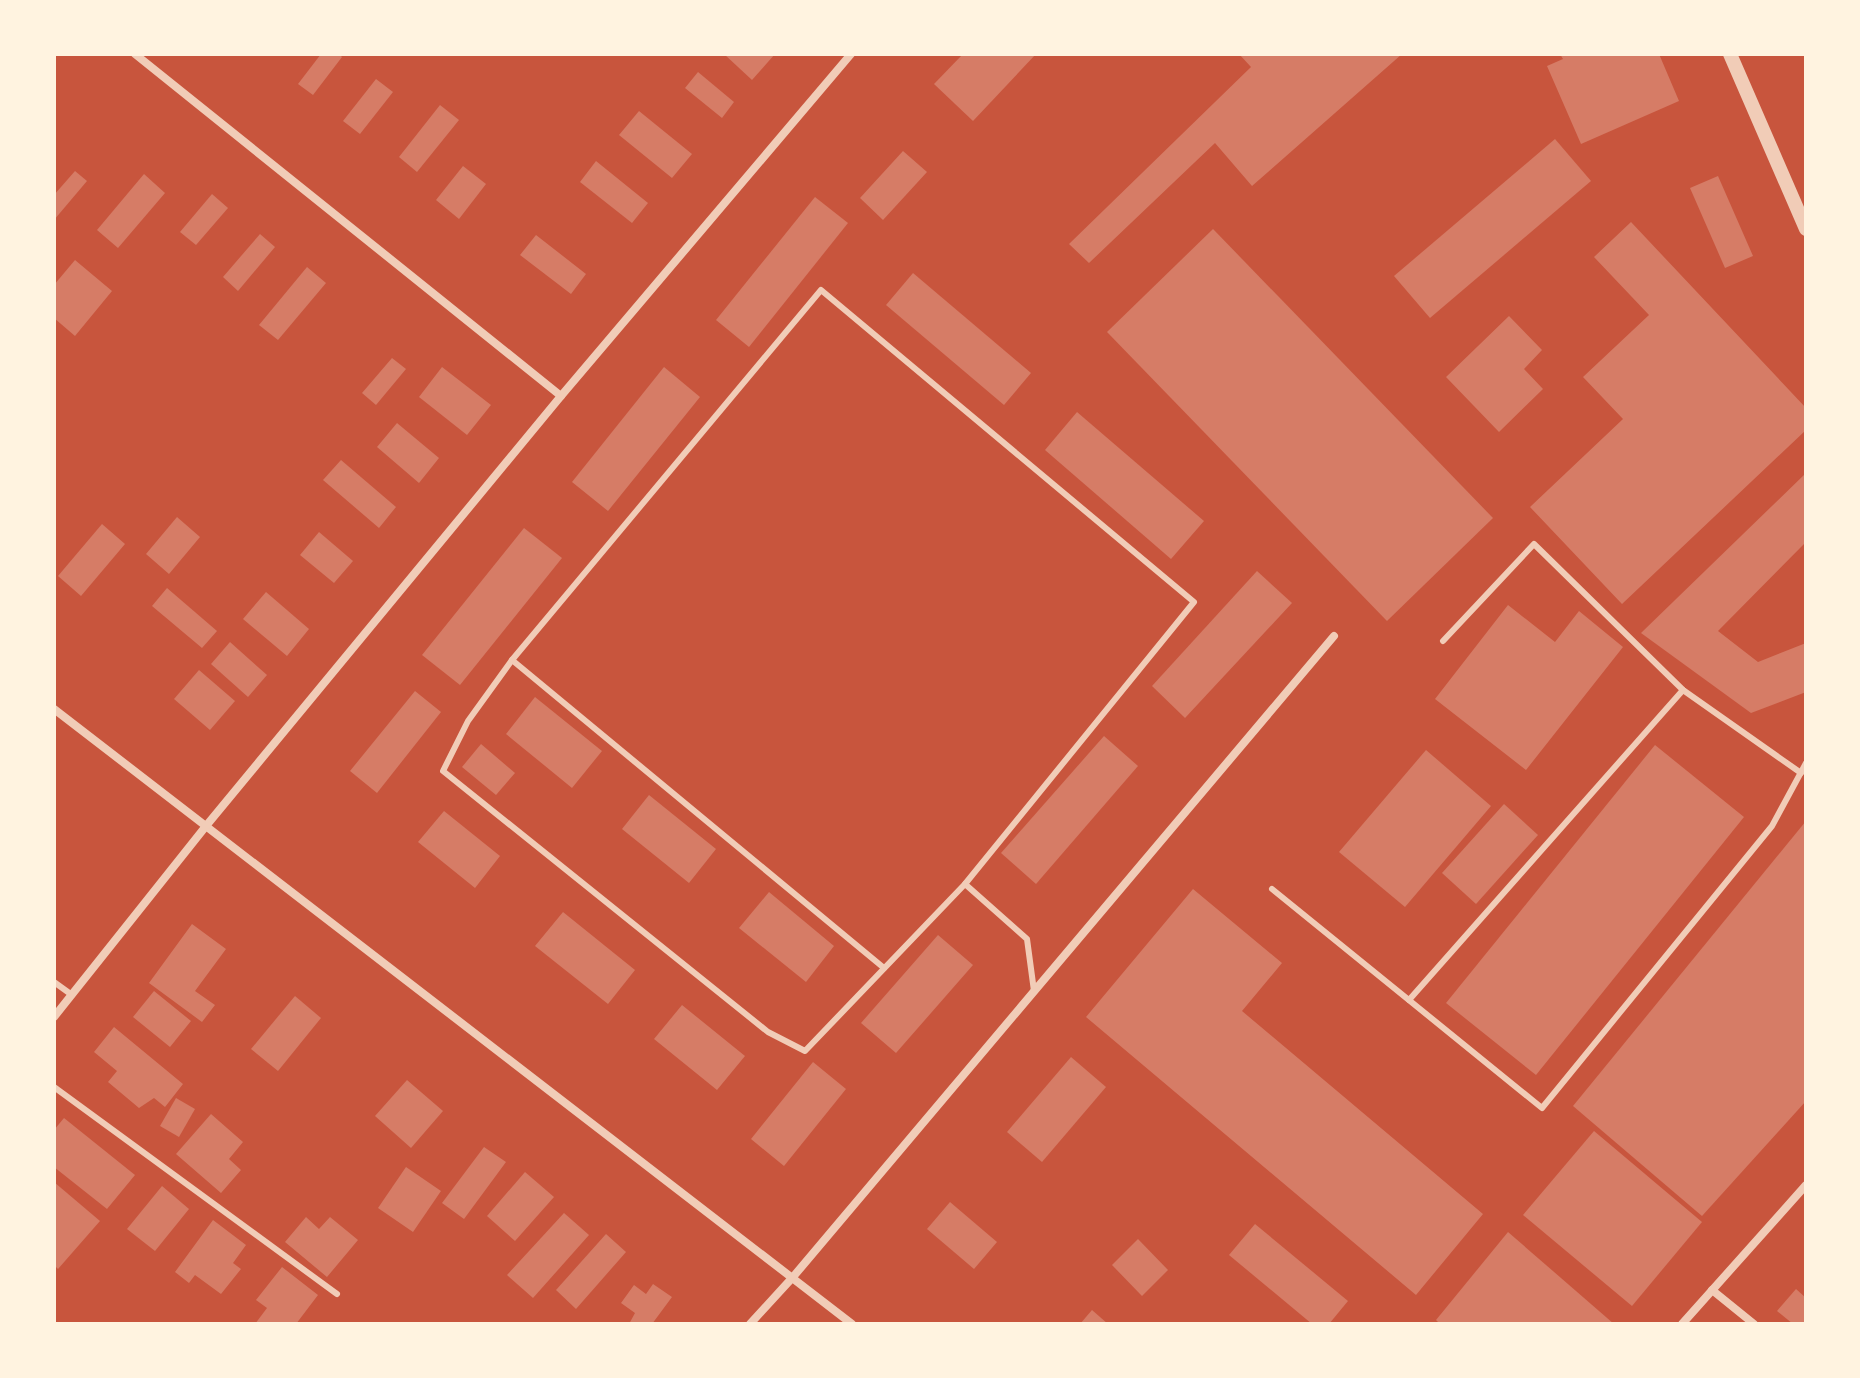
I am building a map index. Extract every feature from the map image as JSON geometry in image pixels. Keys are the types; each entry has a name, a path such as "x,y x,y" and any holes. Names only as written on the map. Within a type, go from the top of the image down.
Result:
{"street":[{"path":"135,54 561,396"},
{"path":"54,1017 206,826 561,396 851,54"},
{"path":"1730,54 1806,229"},
{"path":"750,1324 1334,636"},
{"path":"54,709 852,1324"},
{"path":"1682,1324 1806,1185"},
{"path":"1712,1290 1754,1324"}],"lane":[{"path":"821,290 1194,602 965,884 805,1051 768,1032 443,771 468,721 512,660 821,290"},
{"path":"1443,641 1534,544 1683,690 1801,773"},
{"path":"512,660 884,968"},
{"path":"1409,1000 1683,690"},
{"path":"1272,889 1542,1108 1772,826 1806,763"},
{"path":"965,884 1027,939 1034,991"},
{"path":"54,982 72,995"},
{"path":"54,1087 337,1294"}],"building":[{"path":"321,54 339,54 342,57 313,95 298,84"},
{"path":"724,54 775,54 752,80"},
{"path":"963,54 1036,54 973,121 934,84"},
{"path":"1239,54 1402,54 1252,186 1215,143 1089,263 1069,244 1251,67"},
{"path":"1560,54 1659,54 1679,101 1581,144 1547,66 1563,59"},
{"path":"698,72 734,102 722,118 685,88"},
{"path":"376,79 393,92 360,134 343,121"},
{"path":"440,105 459,120 417,172 399,157"},
{"path":"639,111 692,154 672,178 619,135"},
{"path":"1555,139 1591,181 1430,318 1394,276"},
{"path":"903,151 927,172 883,220 860,198"},
{"path":"596,161 648,203 632,223 580,182"},
{"path":"463,166 486,184 459,219 436,200"},
{"path":"75,171 87,181 54,220 54,195"},
{"path":"144,174 165,193 118,248 97,230"},
{"path":"1718,176 1753,256 1725,268 1690,188"},
{"path":"212,194 228,208 196,245 180,232"},
{"path":"815,197 848,223 749,347 716,320"},
{"path":"1631,222 1806,408 1806,430 1622,604 1530,507 1623,419 1583,377 1649,315 1594,257"},
{"path":"1213,229 1493,518 1387,621 1107,332"},
{"path":"260,234 275,247 238,291 223,277"},
{"path":"536,235 586,274 571,294 520,255"},
{"path":"75,260 112,291 75,336 54,318 54,285"},
{"path":"307,267 326,283 278,340 259,325"},
{"path":"913,273 1031,373 1004,405 886,305"},
{"path":"1509,316 1542,350 1524,369 1543,389 1499,432 1446,377"},
{"path":"392,358 406,369 376,405 362,393"},
{"path":"442,367 491,405 467,435 419,397"},
{"path":"664,367 700,397 608,511 572,482"},
{"path":"1077,412 1204,521 1171,559 1045,450"},
{"path":"397,423 439,458 419,483 377,447"},
{"path":"341,460 396,507 379,528 323,480"},
{"path":"1806,473 1806,542 1718,631 1758,662 1806,643 1806,692 1751,713 1641,633"},
{"path":"177,517 200,537 169,574 146,554"},
{"path":"102,524 125,544 81,596 58,576"},
{"path":"524,528 562,558 460,685 422,655"},
{"path":"319,532 353,561 334,583 300,555"},
{"path":"1257,571 1292,603 1185,718 1152,686"},
{"path":"167,588 217,631 202,648 152,606"},
{"path":"266,592 309,629 287,656 243,619"},
{"path":"1508,605 1555,642 1579,611 1623,647 1526,770 1435,699"},
{"path":"230,642 267,675 248,697 211,664"},
{"path":"199,670 235,701 210,730 174,699"},
{"path":"415,691 441,712 377,793 350,771"},
{"path":"535,697 602,751 572,788 506,734"},
{"path":"1104,736 1138,766 1036,884 1001,853"},
{"path":"481,744 515,773 496,795 462,767"},
{"path":"1655,745 1744,817 1536,1075 1446,1003"},
{"path":"1426,750 1491,806 1405,907 1339,852"},
{"path":"649,795 716,849 689,883 622,829"},
{"path":"1504,804 1538,835 1476,904 1442,873"},
{"path":"444,811 500,856 475,888 418,842"},
{"path":"1806,821 1806,1101 1702,1216 1573,1106"},
{"path":"1193,889 1282,963 1242,1011 1483,1214 1416,1295 1086,1017"},
{"path":"769,892 834,946 806,982 739,928"},
{"path":"563,912 635,970 608,1004 535,946"},
{"path":"192,924 226,949 195,991 215,1005 202,1022 149,983"},
{"path":"938,935 973,965 896,1053 861,1023"},
{"path":"154,991 191,1021 170,1047 133,1017"},
{"path":"295,996 321,1018 278,1071 251,1049"},
{"path":"682,1005 745,1056 717,1090 654,1039"},
{"path":"114,1027 183,1084 165,1107 154,1098 139,1108 108,1082 117,1071 94,1052"},
{"path":"1071,1057 1106,1087 1042,1162 1007,1132"},
{"path":"813,1062 846,1089 784,1166 751,1139"},
{"path":"407,1080 443,1111 411,1148 375,1116"},
{"path":"176,1098 195,1109 179,1137 160,1126"},
{"path":"211,1114 243,1142 229,1159 241,1170 221,1193 176,1154"},
{"path":"64,1118 135,1175 107,1209 54,1167 54,1130"},
{"path":"1594,1131 1702,1222 1632,1306 1523,1215"},
{"path":"484,1147 506,1162 464,1219 442,1203"},
{"path":"406,1167 441,1191 413,1232 378,1208"},
{"path":"525,1172 554,1197 515,1241 487,1216"},
{"path":"54,1182 100,1221 58,1269 54,1265"},
{"path":"162,1186 189,1209 155,1251 127,1229"},
{"path":"950,1202 997,1242 974,1269 927,1229"},
{"path":"564,1213 589,1235 533,1298 507,1275"},
{"path":"306,1217 319,1229 330,1217 358,1240 327,1277 285,1242"},
{"path":"213,1220 246,1245 233,1263 241,1269 221,1294 195,1275 189,1283 175,1272"},
{"path":"1255,1224 1348,1301 1329,1324 1312,1324 1229,1255"},
{"path":"1508,1232 1614,1324 1440,1324 1436,1320"},
{"path":"606,1234 626,1252 576,1309 556,1290"},
{"path":"1138,1239 1168,1270 1142,1296 1112,1265"},
{"path":"282,1267 318,1295 296,1324 255,1324 267,1308 256,1300"},
{"path":"653,1284 672,1297 652,1324 629,1324 635,1313 621,1303 634,1285 646,1294"},
{"path":"1796,1289 1806,1298 1806,1324 1793,1324 1777,1311"},
{"path":"1092,1310 1108,1324 1080,1324"}]}
